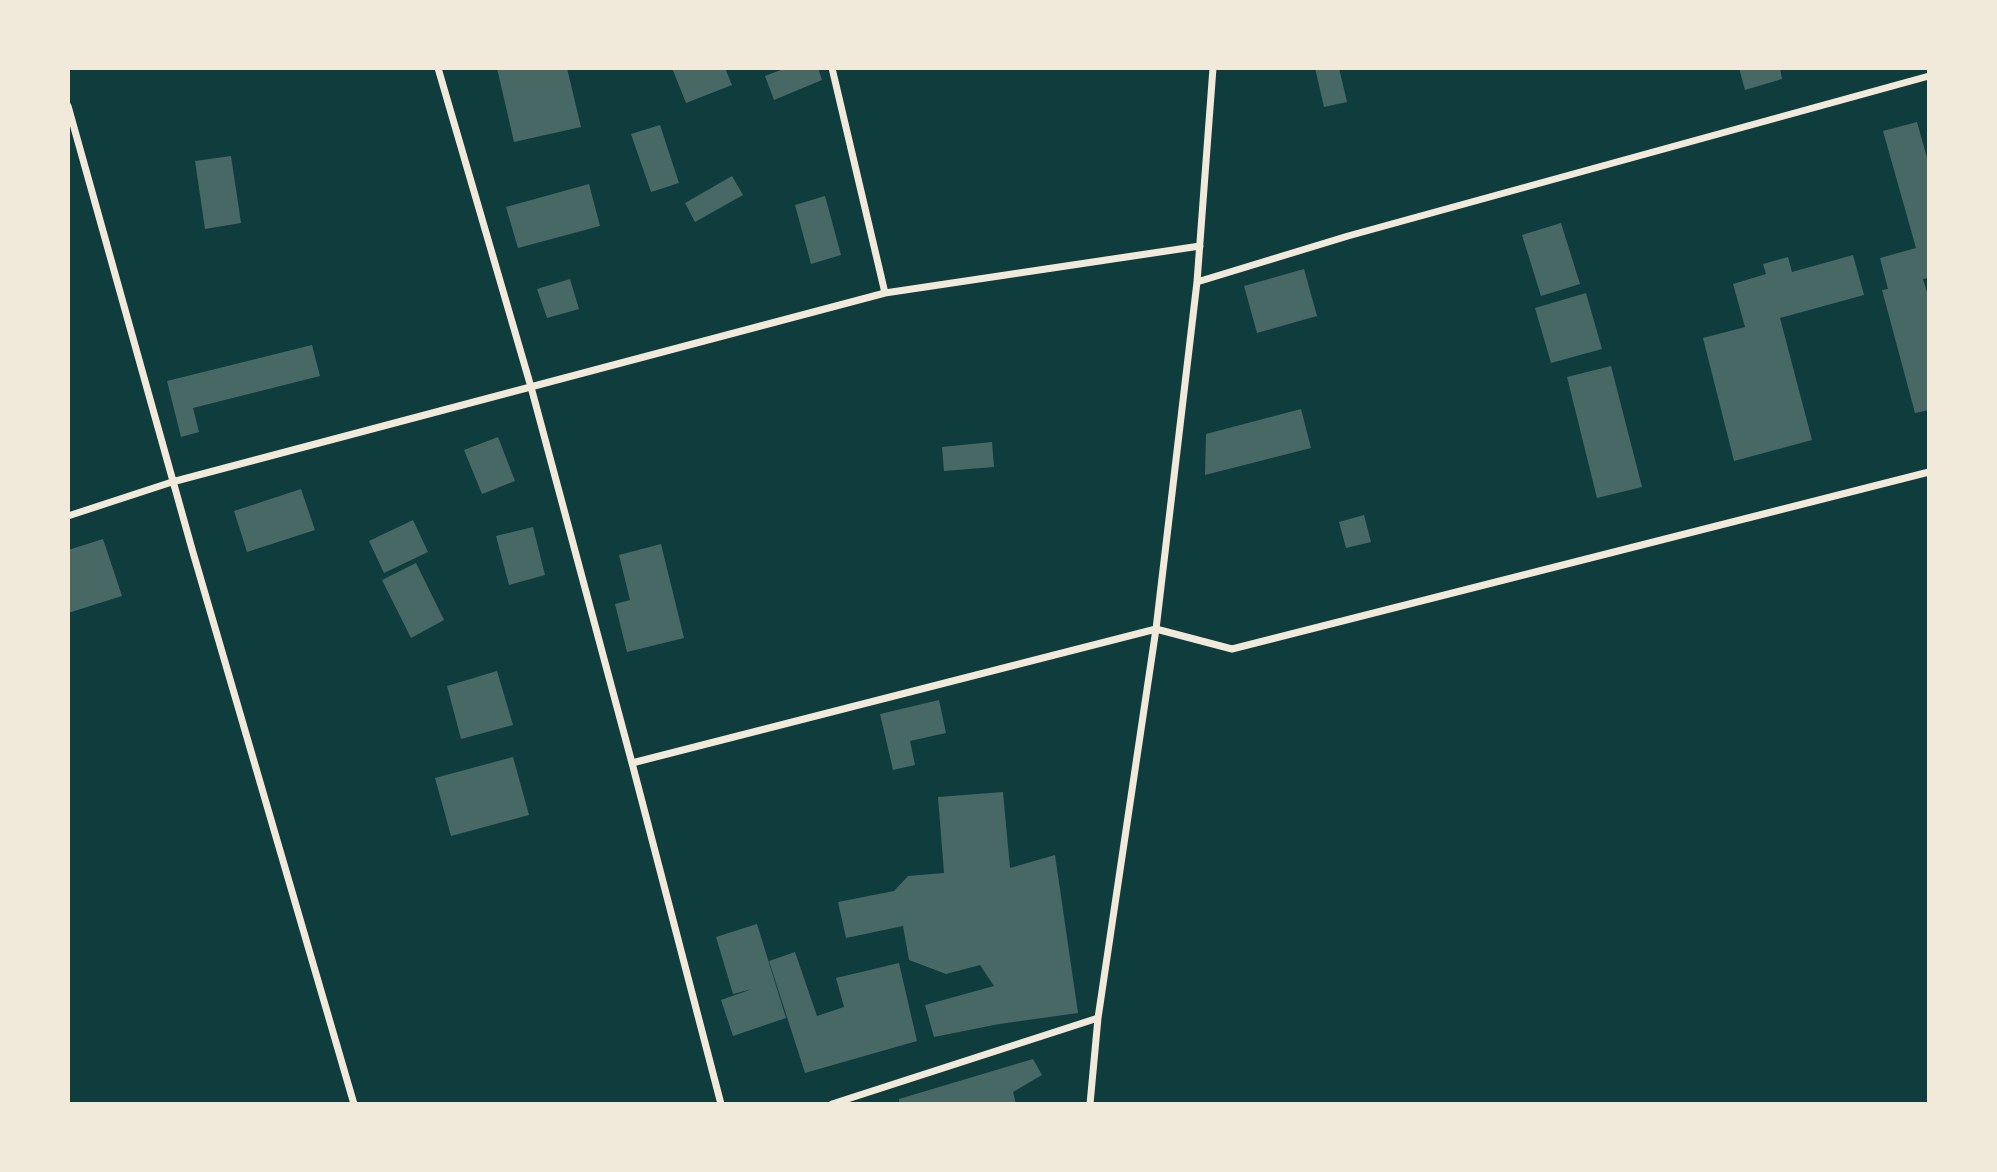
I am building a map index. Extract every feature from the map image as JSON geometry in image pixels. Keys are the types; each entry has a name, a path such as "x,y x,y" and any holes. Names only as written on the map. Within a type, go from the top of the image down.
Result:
{"street":[{"path":"438,68 531,387 721,1104"},
{"path":"832,68 885,293"},
{"path":"1090,1104 1098,1018 1156,629 1197,282 1213,68"},
{"path":"1197,282 1348,236 1929,76"},
{"path":"68,106 172,482 354,1104"},
{"path":"68,516 172,482 885,293 1199,246"},
{"path":"632,763 1156,629 1232,649 1929,472"},
{"path":"832,1104 1098,1018"}],"building":[{"path":"497,68 567,68 581,127 514,142"},
{"path":"672,68 725,68 732,85 686,103"},
{"path":"786,68 818,68 822,80 774,100 765,76"},
{"path":"1315,68 1339,68 1347,102 1324,107"},
{"path":"1739,68 1780,68 1782,79 1745,90"},
{"path":"1917,122 1929,165 1929,278 1923,279 1929,299 1929,410 1915,413 1882,290 1888,289 1880,258 1916,248 1883,131"},
{"path":"660,125 679,183 651,192 631,134"},
{"path":"231,156 241,223 205,229 195,161"},
{"path":"732,176 743,195 695,222 685,203"},
{"path":"589,184 600,226 518,248 506,207"},
{"path":"825,196 841,255 811,264 795,205"},
{"path":"1561,223 1580,284 1541,296 1522,235"},
{"path":"1853,255 1864,295 1780,318 1812,440 1734,461 1703,338 1745,327 1733,284 1766,274 1763,264 1788,257 1792,272"},
{"path":"1304,269 1317,316 1257,333 1244,286"},
{"path":"570,279 579,309 547,318 537,289"},
{"path":"1586,293 1602,349 1551,363 1535,308"},
{"path":"312,345 320,376 193,408 199,432 181,437 167,381"},
{"path":"1611,366 1642,487 1597,498 1567,377"},
{"path":"1301,409 1311,448 1205,475 1206,434"},
{"path":"498,437 515,481 482,494 464,450"},
{"path":"992,442 994,467 944,471 942,447"},
{"path":"301,489 315,530 247,552 234,511"},
{"path":"1364,515 1371,542 1346,548 1339,522"},
{"path":"413,520 428,552 384,573 369,541"},
{"path":"533,527 545,575 509,585 496,536"},
{"path":"103,539 122,596 68,613 68,550"},
{"path":"661,544 684,638 627,652 615,604 630,600 619,555"},
{"path":"416,563 444,620 411,638 382,580"},
{"path":"497,671 513,725 461,739 447,686"},
{"path":"939,700 946,733 910,741 915,765 893,770 880,714"},
{"path":"513,757 529,815 451,836 435,778"},
{"path":"1003,792 1010,868 1055,855 1078,1013 999,1024 934,1037 925,1005 994,986 980,965 946,974 909,960 903,926 846,938 838,902 894,891 908,876 944,873 938,797"},
{"path":"757,924 786,1018 733,1036 721,1000 752,989 733,994 716,937"},
{"path":"795,952 817,1016 844,1007 836,978 899,963 917,1041 805,1073 769,961"},
{"path":"1033,1059 1042,1075 1013,1092 1016,1104 899,1104 899,1099"}]}
